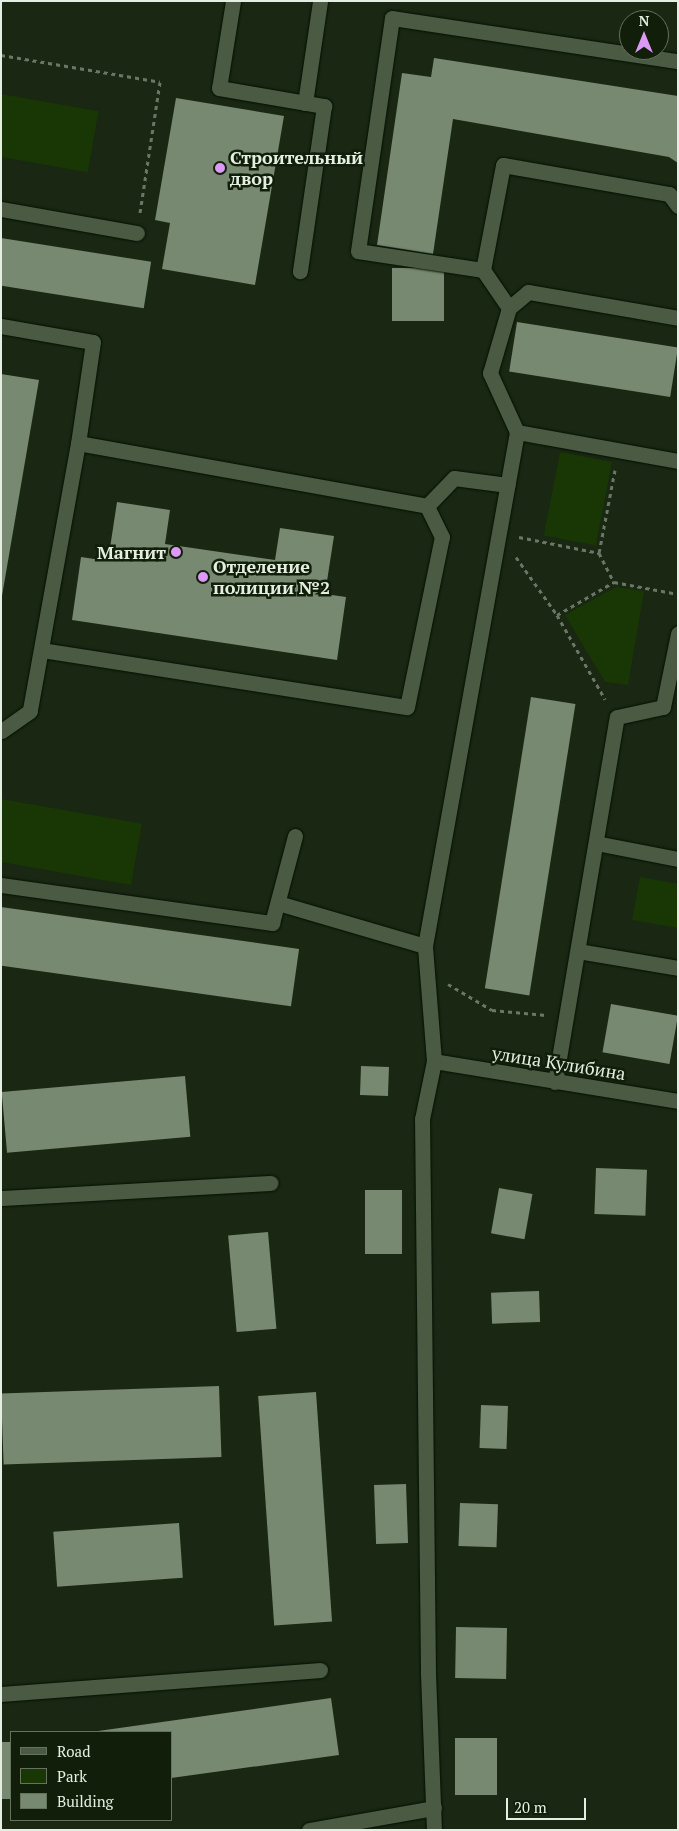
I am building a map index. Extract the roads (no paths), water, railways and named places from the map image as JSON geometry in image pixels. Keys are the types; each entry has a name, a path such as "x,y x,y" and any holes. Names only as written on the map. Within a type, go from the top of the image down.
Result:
{"street":[{"path":"233,1 220,88 324,106 300,271"},
{"path":"305,102 320,1"},
{"path":"483,270 358,251 392,18 678,61"},
{"path":"508,308 483,270 503,165 670,194 678,206"},
{"path":"1,209 137,233"},
{"path":"434,1830 428,1671 422,1119 434,1061 425,946 517,432 490,373 508,308 528,292 678,318"},
{"path":"1,326 93,342 78,443 30,712 1,730"},
{"path":"517,432 678,461"},
{"path":"78,443 427,506"},
{"path":"427,506 454,478 508,485"},
{"path":"42,650 407,708 442,537 427,506"},
{"path":"555,1082 617,717 663,708 678,634"},
{"path":"1,885 272,923 295,836"},
{"path":"596,843 678,859"},
{"path":"278,903 425,946"},
{"path":"578,950 678,968"},
{"name":"улица Кулибина","path":"434,1061 678,1102"},
{"path":"1,1198 271,1183"},
{"path":"1,1694 320,1670"},
{"path":"309,1830 434,1808"}],"place":[{"name":"Строительный двор","path":"220,168"},
{"name":"Магнит","path":"176,552"},
{"name":"Отделение полиции №2","path":"203,577"}]}
